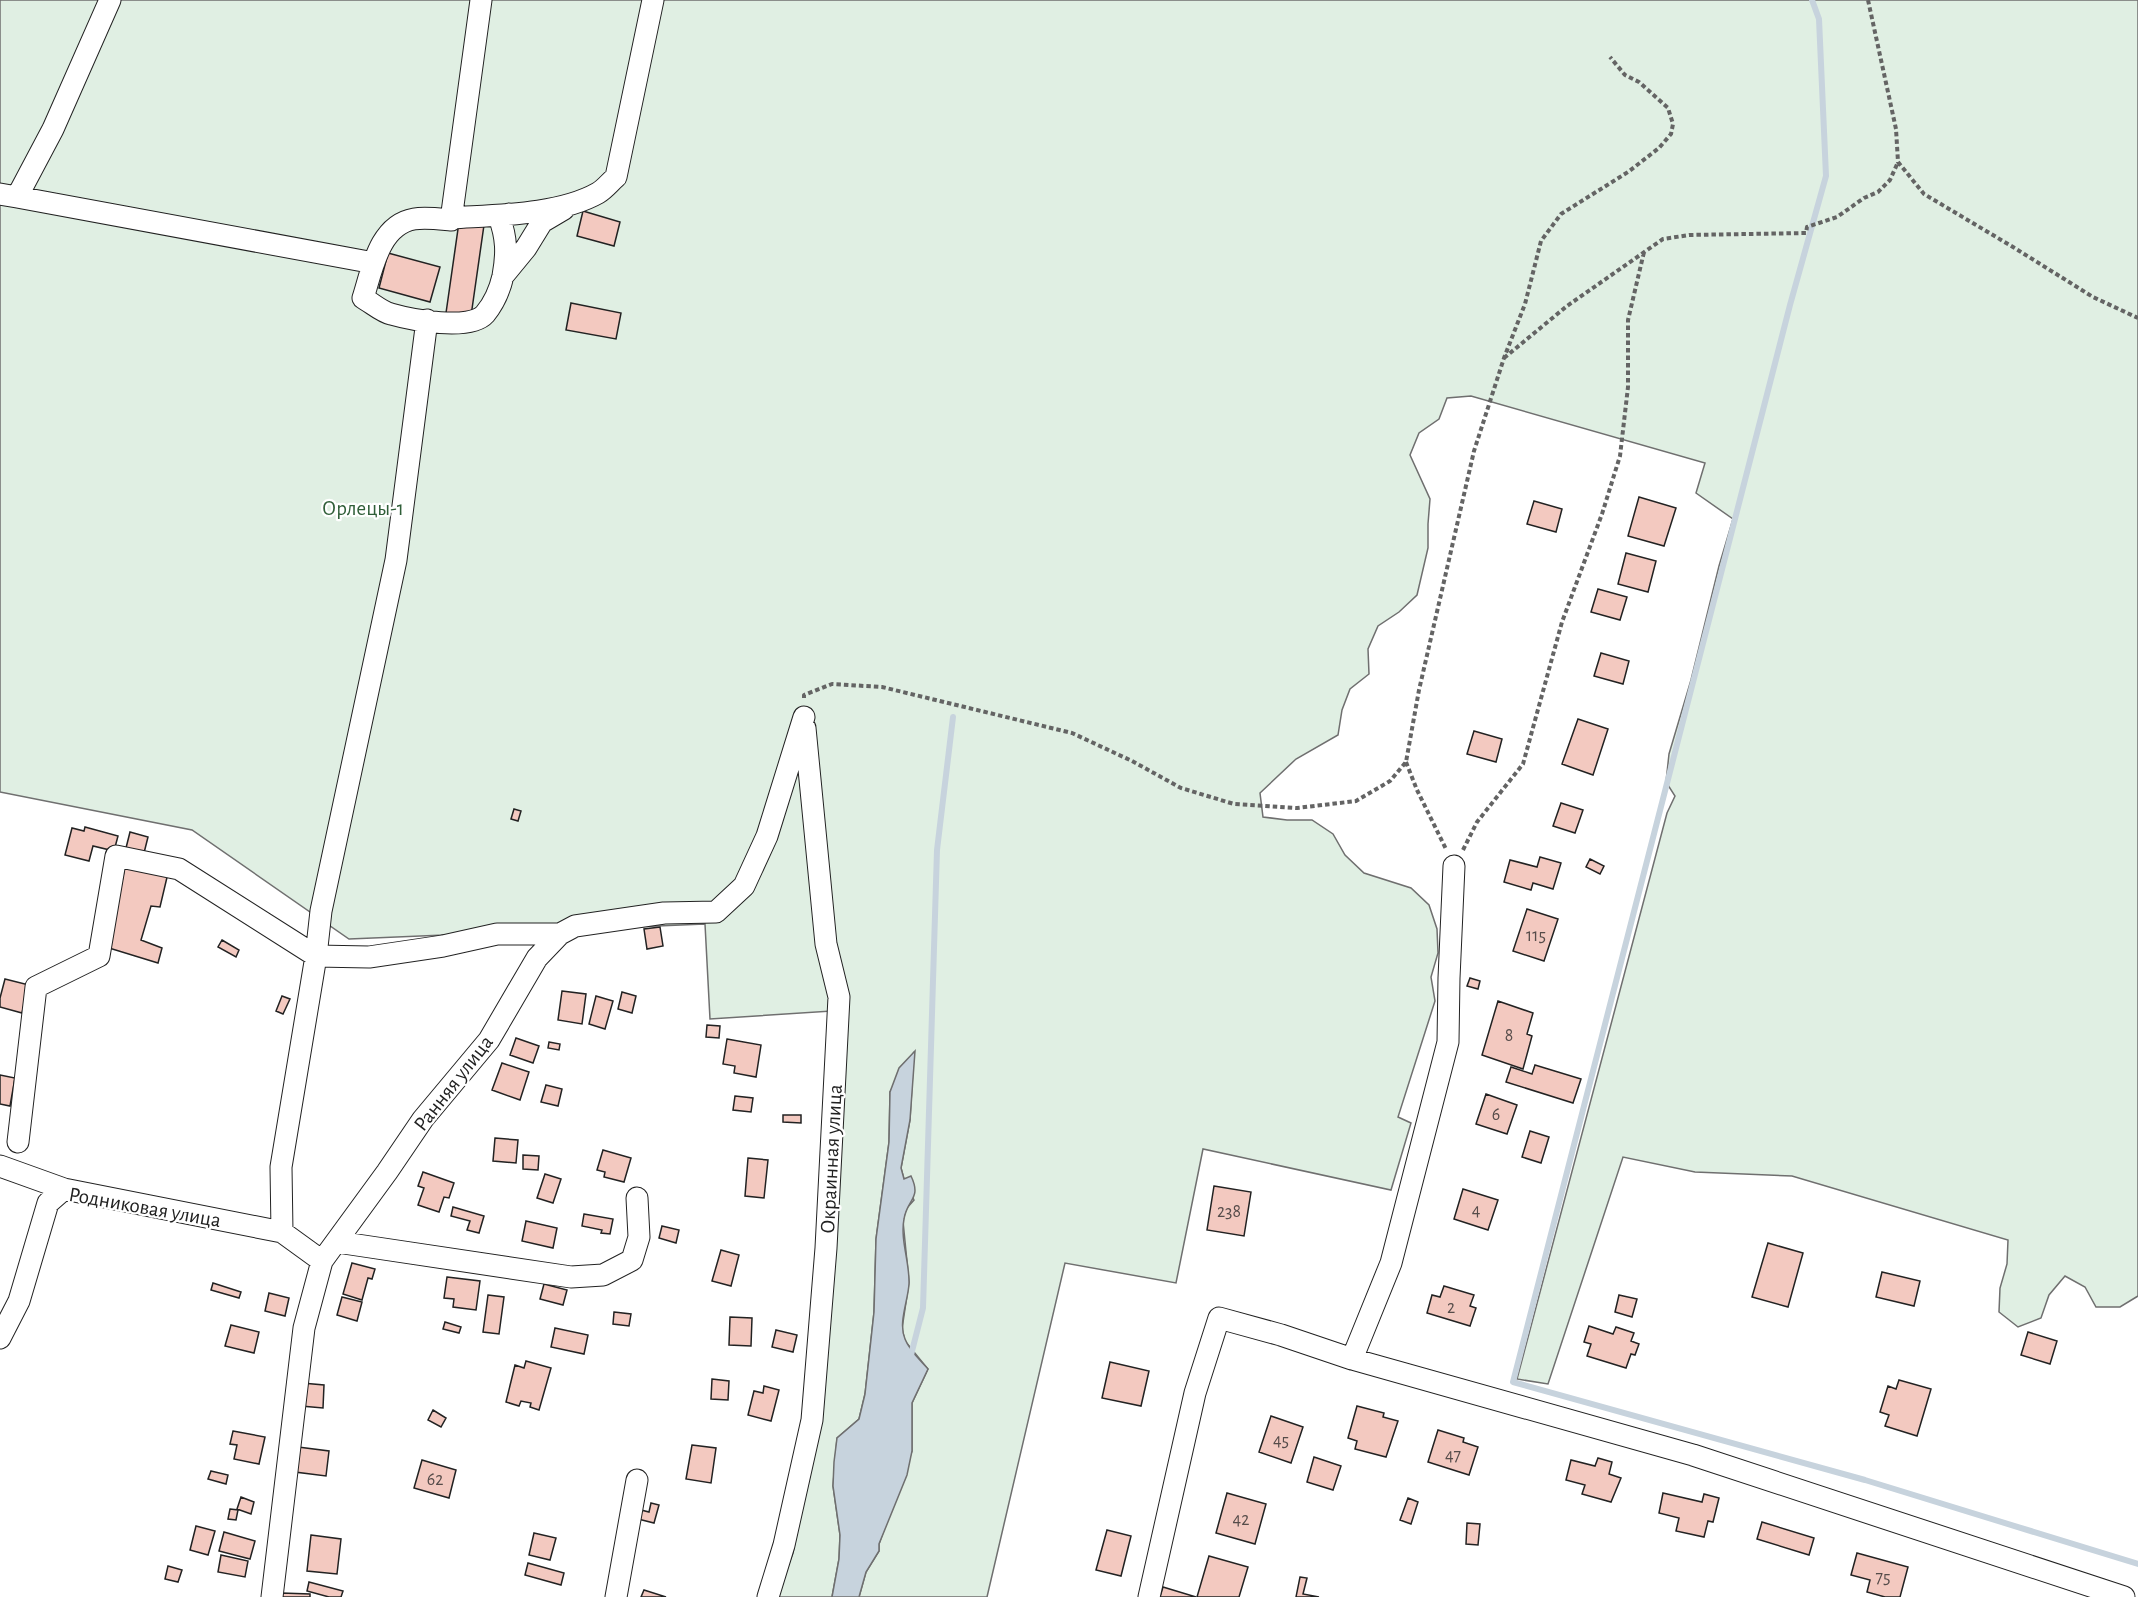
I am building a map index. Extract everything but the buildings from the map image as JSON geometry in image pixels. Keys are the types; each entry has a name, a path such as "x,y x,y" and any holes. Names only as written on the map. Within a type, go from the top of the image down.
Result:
{"street":[{"path":"110,0 53,129 9,195 374,263"},
{"path":"452,220 481,0"},
{"path":"502,276 526,248 542,222 576,202 600,192 616,177 653,0"},
{"path":"509,214 499,217 505,234 506,261 500,290 484,315 471,322 450,324 389,314 363,298 382,243 395,226 413,219 452,220 452,218 509,214 526,213 576,202"},
{"path":"322,1261 282,1232 281,1167 316,956 321,912 396,560 427,320"},
{"name":"Ранняя улица","path":"272,1597 304,1328 322,1261 423,1119 489,1040 537,958 560,934 575,926 664,913 716,912 744,886 767,836 804,717"},
{"name":"Окраинная улица","path":"768,1597 784,1545 812,1420 826,1248 839,997 826,944 804,717"},
{"path":"18,1142 36,987 99,956 116,855 179,869 316,956 369,957 443,946 497,934 560,934"},
{"path":"1352,1359 1391,1263 1448,1042 1454,866"},
{"path":"0,1166 64,1189"},
{"name":"Родниковая улица","path":"0,1338 19,1301 48,1203 64,1189 282,1232"},
{"path":"337,1242 571,1277 603,1275 632,1260 639,1237 637,1198"},
{"path":"1149,1597 1196,1393 1219,1318 1281,1335 1352,1359 1693,1455 2124,1597"},
{"path":"616,1597 637,1480"}],"path":[{"path":"1504,358 1567,306 1663,239 1689,235 1806,233 1807,227 1837,217 1864,198 1878,192 1890,180 1898,162 1896,129 1868,0"},
{"path":"804,717 804,695 832,684 882,687 1072,733 1132,761 1181,788 1234,804 1297,808 1356,801 1390,781 1406,762 1419,690 1474,451 1504,358 1525,304 1541,241 1561,214 1628,172 1659,148 1671,134 1673,124 1668,108 1639,82 1625,75 1610,57"},
{"path":"1898,162 1924,194 2093,297 2138,318"},
{"path":"1454,866 1477,822 1523,764 1562,622 1602,514 1620,456 1628,387 1628,320 1644,252"},
{"path":"1406,762 1454,866"}],"green space":[{"name":"Орлецы-1","path":"0,0 2138,0 2138,1296 2120,1307 2096,1307 2085,1287 2065,1276 2049,1295 2041,1318 2018,1327 1999,1312 2000,1288 2007,1264 2008,1240 1792,1176 1695,1172 1623,1157 1548,1384 1517,1379 1667,813 1675,796 1666,782 1669,754 1733,519 1696,493 1705,463 1471,396 1447,398 1439,419 1419,433 1410,455 1430,499 1428,548 1417,595 1399,612 1378,626 1368,649 1369,674 1350,689 1342,710 1338,735 1296,759 1260,793 1263,817 1312,820 1333,834 1345,855 1364,873 1411,888 1429,905 1437,929 1438,953 1431,977 1435,1001 1398,1117 1411,1123 1391,1190 1203,1149 1176,1283 1065,1263 987,1597 859,1597 866,1572 879,1551 879,1544 912,1451 912,1403 928,1369 905,1341 902,1329 909,1282 903,1221 906,1209 914,1200 901,1168 910,1120 914,1052 890,1092 889,1142 876,1239 874,1312 865,1394 859,1419 837,1438 833,1486 840,1535 839,1559 832,1597 776,1597 793,1553 817,1420 847,1010 710,1019 705,924 349,939 192,830 0,792"}],"shaded area":[{"path":"915,1051 910,1120 901,1168 904,1179 911,1176 915,1190 903,1227 909,1284 903,1333 909,1347 928,1369 912,1403 912,1451 907,1475 879,1544 879,1551 866,1572 859,1597 832,1597 839,1559 840,1535 833,1486 837,1438 859,1419 865,1394 874,1312 876,1239 889,1142 890,1092 899,1068"}],"waterway":[{"path":"1812,0 1819,19 1826,176 1790,305 1513,1382 1865,1480 2138,1564"},
{"path":"911,1355 923,1308 937,850 953,717"}]}
